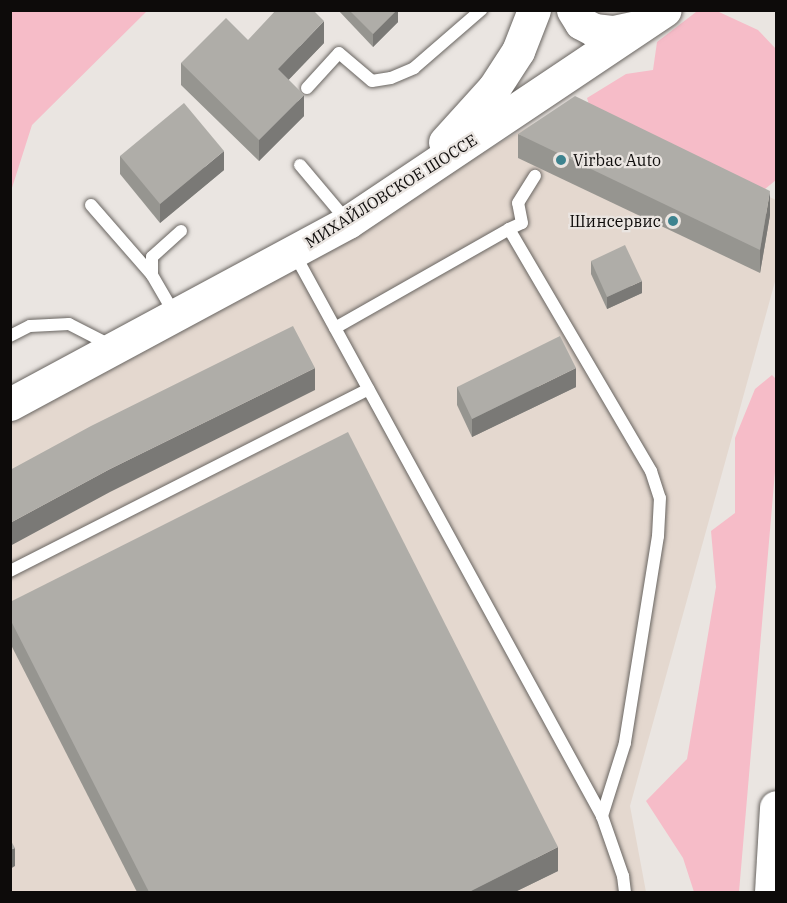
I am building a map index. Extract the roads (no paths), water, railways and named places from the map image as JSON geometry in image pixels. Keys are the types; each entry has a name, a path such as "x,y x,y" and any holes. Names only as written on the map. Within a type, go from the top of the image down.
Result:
{"main road":[{"path":"389,195 466,121 494,88 518,51 534,10"},
{"path":"573,10 581,23 594,30 614,32 653,18"},
{"name":"МИХАЙЛОВСКОЕ ШОССЕ","path":"10,404 348,222 653,18"},
{"path":"771,892 777,807"}],"lane":[{"path":"307,88 339,53 372,81 391,78 414,68 481,10"},
{"path":"300,165 348,222"},
{"path":"335,328 522,223 518,203 535,176"},
{"path":"91,205 152,275 176,316"},
{"path":"509,229 651,471 660,498 658,536 625,743 602,816"},
{"path":"152,275 152,257 181,231"},
{"path":"294,252 602,816 623,876 625,892"},
{"path":"10,336 30,326 69,324 116,348"},
{"path":"10,571 369,389"}],"place":[{"name":"Virbac Auto","path":"561,160"},
{"name":"Шинсервис","path":"673,221"}]}
